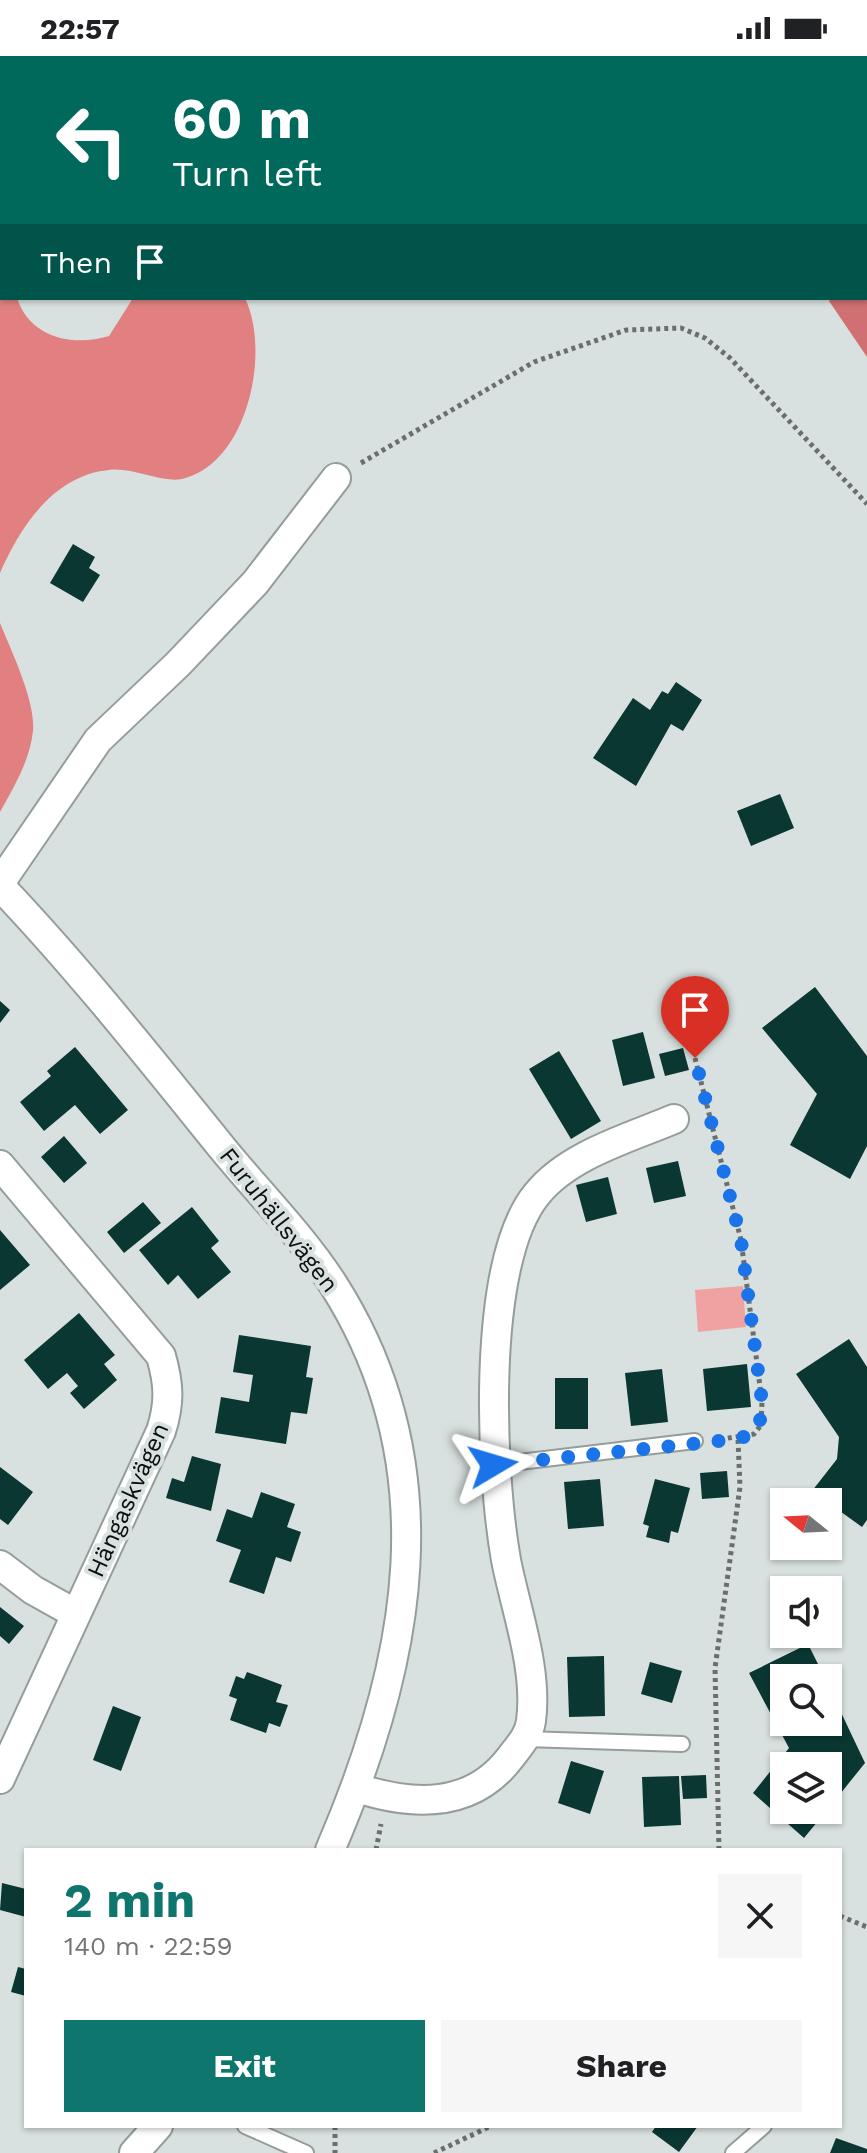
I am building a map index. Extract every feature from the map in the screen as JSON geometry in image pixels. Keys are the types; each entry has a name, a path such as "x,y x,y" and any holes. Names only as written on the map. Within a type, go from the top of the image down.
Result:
{"street":[{"path":"0,885 98,740 255,583 336,478"},
{"name":"Furuhällsvägen","path":"0,885 144,1051 290,1229 332,1283 372,1356 401,1451 407,1499 407,1549 394,1658 357,1788 331,1848"},
{"path":"357,1788 386,1797 420,1801 460,1796 503,1768 525,1739 531,1722 529,1679 498,1517 493,1465 500,1310 509,1260 519,1225 536,1195 553,1177 674,1119"},
{"name":"Hängaskvägen","path":"0,1165 161,1356 169,1382 169,1405 161,1431 0,1779"},
{"path":"0,1565 33,1590 76,1614"},
{"path":"134,2153 156,2128"}],"lane":[{"path":"493,1465 695,1441"},
{"path":"525,1739 682,1744"},
{"path":"250,2128 306,2153"},
{"path":"733,2153 762,2128"}],"path":[{"path":"336,478 534,362 626,330 681,328 705,338 730,358 867,504"},
{"path":"695,1058 741,1240 762,1402 761,1425 754,1434 738,1439 695,1441"},
{"path":"719,1848 715,1668 740,1487 738,1439"},
{"path":"842,1917 867,1927"},
{"path":"335,2128 335,2153"},
{"path":"434,2153 487,2128"}],"shaded area":[{"path":"0,300 18,300 23,312 42,331 81,340 109,336 132,300 246,300 255,347 254,375 238,429 223,452 205,469 182,479 109,470 72,482 41,506 18,538 0,573"},
{"path":"867,300 867,357 829,301"},
{"path":"0,623 27,691 33,731 25,763 0,812"},
{"path":"743,1286 746,1327 698,1332 695,1290"}],"building":[{"path":"73,544 95,557 89,568 100,575 83,602 50,583"},
{"path":"676,682 702,700 683,731 671,724 636,786 593,758 633,698 650,710 662,691 668,694"},
{"path":"780,794 794,828 751,846 737,811"},
{"path":"815,987 867,1056 867,1146 850,1179 790,1145 817,1094 762,1028"},
{"path":"0,1001 10,1010 0,1023"},
{"path":"643,1032 655,1078 623,1086 612,1040"},
{"path":"75,1047 128,1110 100,1134 75,1105 44,1131 20,1102 51,1076 47,1071"},
{"path":"683,1048 689,1070 665,1076 659,1054"},
{"path":"559,1051 601,1121 571,1139 529,1069"},
{"path":"64,1136 87,1163 64,1183 41,1157"},
{"path":"678,1161 686,1196 654,1203 646,1168"},
{"path":"608,1177 617,1214 586,1222 576,1185"},
{"path":"143,1202 161,1223 124,1253 107,1232"},
{"path":"192,1207 219,1241 211,1248 231,1272 198,1299 178,1275 168,1285 139,1250"},
{"path":"0,1230 30,1265 0,1290"},
{"path":"79,1313 115,1355 104,1364 117,1380 84,1409 70,1393 78,1386 67,1373 48,1389 24,1360"},
{"path":"239,1335 311,1346 306,1377 313,1378 307,1414 291,1412 286,1444 215,1433 221,1397 249,1402 253,1375 233,1372"},
{"path":"849,1339 867,1367 867,1520 862,1527 842,1513 842,1488 814,1488 837,1459 839,1437 796,1374"},
{"path":"747,1364 751,1407 707,1411 703,1369"},
{"path":"662,1369 668,1422 631,1426 625,1373"},
{"path":"555,1378 588,1378 588,1429 555,1429"},
{"path":"192,1456 221,1464 211,1511 166,1498 172,1478 184,1482"},
{"path":"0,1467 33,1492 8,1525 0,1519"},
{"path":"727,1471 729,1497 702,1499 700,1473"},
{"path":"600,1479 604,1526 568,1529 564,1482"},
{"path":"655,1479 690,1488 678,1533 671,1531 669,1543 646,1537 649,1526 643,1524"},
{"path":"261,1492 295,1504 287,1527 301,1532 291,1562 276,1557 264,1594 229,1582 241,1550 216,1541 227,1509 252,1518"},
{"path":"0,1607 24,1626 9,1644 0,1636"},
{"path":"800,1648 810,1648 818,1664 770,1664 770,1712 749,1673"},
{"path":"604,1656 605,1716 569,1717 567,1657"},
{"path":"650,1662 682,1671 672,1703 641,1694"},
{"path":"247,1672 282,1685 276,1702 288,1705 280,1727 269,1723 266,1733 230,1720 237,1699 229,1696 236,1676 244,1679"},
{"path":"113,1706 141,1717 121,1771 93,1760"},
{"path":"842,1715 865,1763 842,1792 842,1752 786,1752 789,1748 783,1736 842,1736"},
{"path":"571,1761 604,1771 590,1814 558,1803"},
{"path":"770,1772 770,1808 753,1793"},
{"path":"706,1775 707,1798 683,1799 681,1776"},
{"path":"679,1776 681,1825 644,1827 642,1777"},
{"path":"788,1824 816,1824 804,1838"},
{"path":"2,1883 24,1888 24,1916 0,1910"},
{"path":"18,1967 24,1968 24,1995 11,1992"},
{"path":"655,2128 697,2128 679,2152 652,2132"},
{"path":"836,2138 867,2149 867,2153 830,2153"}],"route":[{"path":"493,1465 695,1441 738,1439 754,1434 761,1425 762,1402 741,1240 695,1058"}]}
